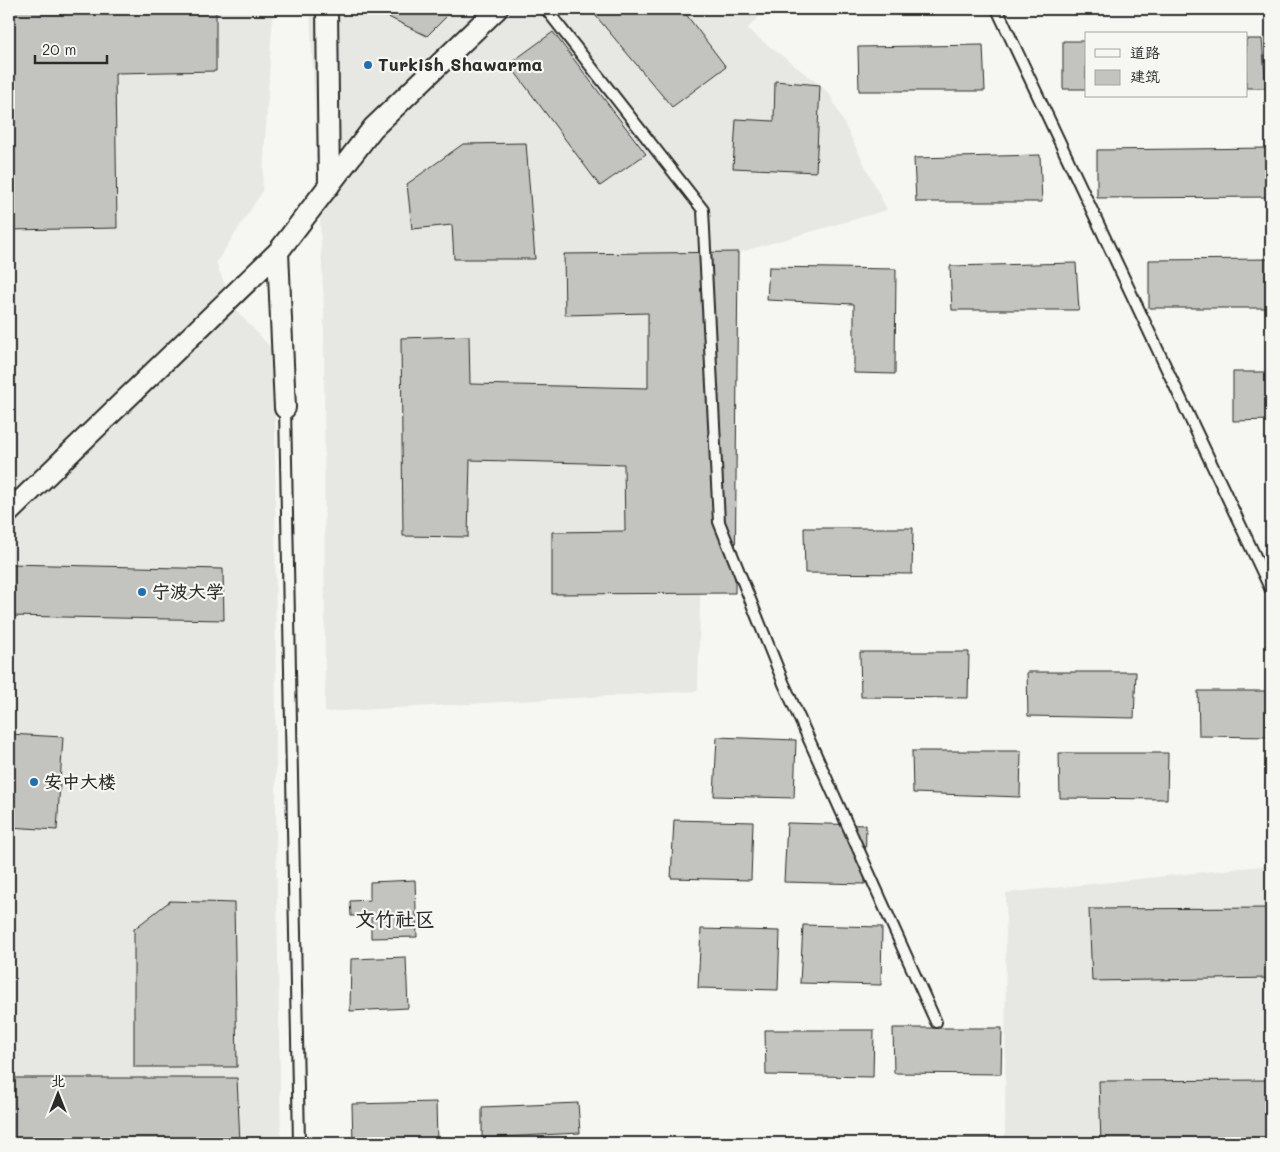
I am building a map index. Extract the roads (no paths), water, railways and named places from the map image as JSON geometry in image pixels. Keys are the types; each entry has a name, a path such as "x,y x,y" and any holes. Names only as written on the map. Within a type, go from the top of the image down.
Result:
{"street":[{"path":"327,9 329,186"},
{"path":"9,512 278,252 374,128 498,9"},
{"path":"278,252 285,408"}],"lane":[{"path":"546,9 703,210 718,522 784,684 936,1022"},
{"path":"997,9 1271,590"},
{"path":"285,408 299,1143"}],"place":[{"name":"Turkish Shawarma","path":"368,65"},
{"name":"宁波大学","path":"142,592"},
{"name":"安中大楼","path":"34,782"}],"district":[{"name":"文竹社区","path":"395,919"}]}
